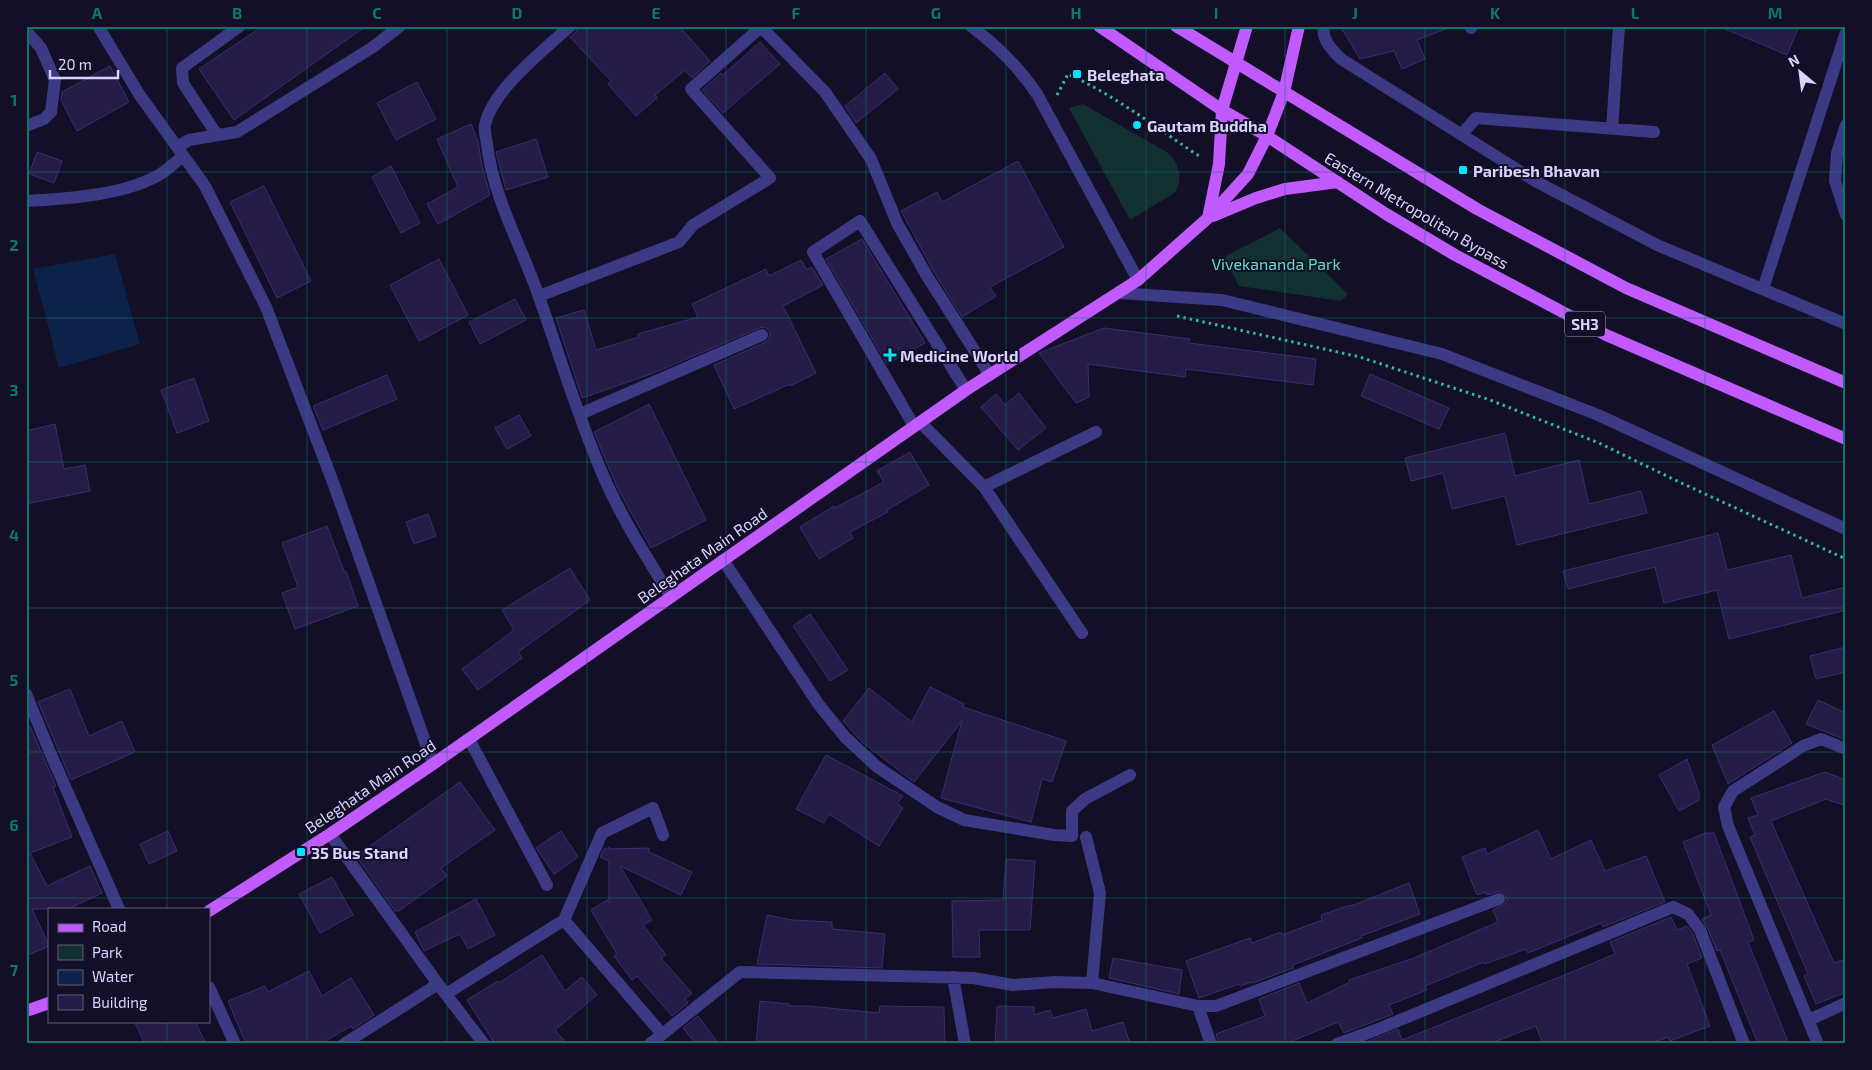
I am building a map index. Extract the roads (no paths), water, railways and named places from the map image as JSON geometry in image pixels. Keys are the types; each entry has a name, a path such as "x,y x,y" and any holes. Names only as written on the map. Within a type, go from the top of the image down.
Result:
{"main road":[{"name":"Eastern Metropolitan Bypass","path":"1099,26 1222,110 1267,136 1454,255 1606,335 1846,439"},
{"name":"Eastern Metropolitan Bypass","path":"1176,26 1477,209 1626,288 1846,383"},
{"path":"1208,218 1219,164 1222,110 1247,26"},
{"path":"1208,218 1248,174 1267,136 1284,92 1300,26"},
{"path":"1208,218 1256,198 1286,189 1338,182"},
{"name":"Beleghata Main Road","path":"210,910 330,834 433,764 966,390 1138,280 1208,218"},
{"path":"26,1011 48,1002"}],"street":[{"path":"98,26 139,94 205,186 266,307 334,485 433,764"},
{"path":"216,135 182,83 182,68 240,26"},
{"path":"26,201 58,200 129,188 161,173 189,140 236,132 373,47 400,26"},
{"path":"570,26 526,66 496,100 485,126 489,160 499,195 539,296 603,475 628,526 671,597"},
{"path":"971,26 1006,54 1037,94 1138,280"},
{"path":"1324,26 1323,30 1329,46 1340,59 1537,182 1657,245 1846,324"},
{"path":"1612,129 1620,26"},
{"path":"539,296 679,242 693,225 770,178 691,89 760,27 825,92 871,159 897,223 927,276 990,375"},
{"path":"26,31 42,48 54,80 52,112 44,119 26,126"},
{"path":"1763,289 1845,34"},
{"path":"1462,134 1476,118 1654,132"},
{"path":"1846,125 1836,153 1835,181 1846,215"},
{"path":"966,390 860,221 813,252 917,424 984,487 1082,633"},
{"path":"1119,292 1222,300 1442,354 1598,415 1846,529"},
{"path":"580,414 762,335"},
{"path":"984,487 1096,432"},
{"path":"723,560 819,705 845,737 876,766 937,807 964,820 1054,835 1072,836 1072,811 1085,799 1130,775"},
{"path":"26,694 119,908"},
{"path":"469,739 547,884"},
{"path":"1818,1044 1728,826 1724,807 1733,791 1803,746 1821,739 1846,749"},
{"path":"344,1044 564,920 602,833 653,808 663,835"},
{"path":"330,834 484,1044"},
{"path":"1086,837 1100,893 1092,983"},
{"path":"650,1044 740,972 953,977 973,978 1013,985 1055,982 1092,983 1198,1006 1216,1006 1499,899"},
{"path":"1337,1044 1376,1030 1673,907 1688,914 1700,930 1744,1044"},
{"path":"564,920 662,1034"},
{"path":"953,977 965,1044"},
{"path":"210,989 235,1044"},
{"path":"1809,1020 1846,1004"},
{"path":"1198,1006 1210,1044"}],"water":[{"path":"115,254 140,344 59,368 33,269"}],"place":[{"name":"Beleghata","path":"1077,74"},
{"name":"Gautam Buddha","path":"1137,125"},
{"name":"Paribesh Bhavan","path":"1463,170"},
{"name":"Medicine World","path":"890,355"},
{"name":"35 Bus Stand","path":"301,852"}],"park label":[{"name":"Vivekananda Park","path":"1276,263"}]}
